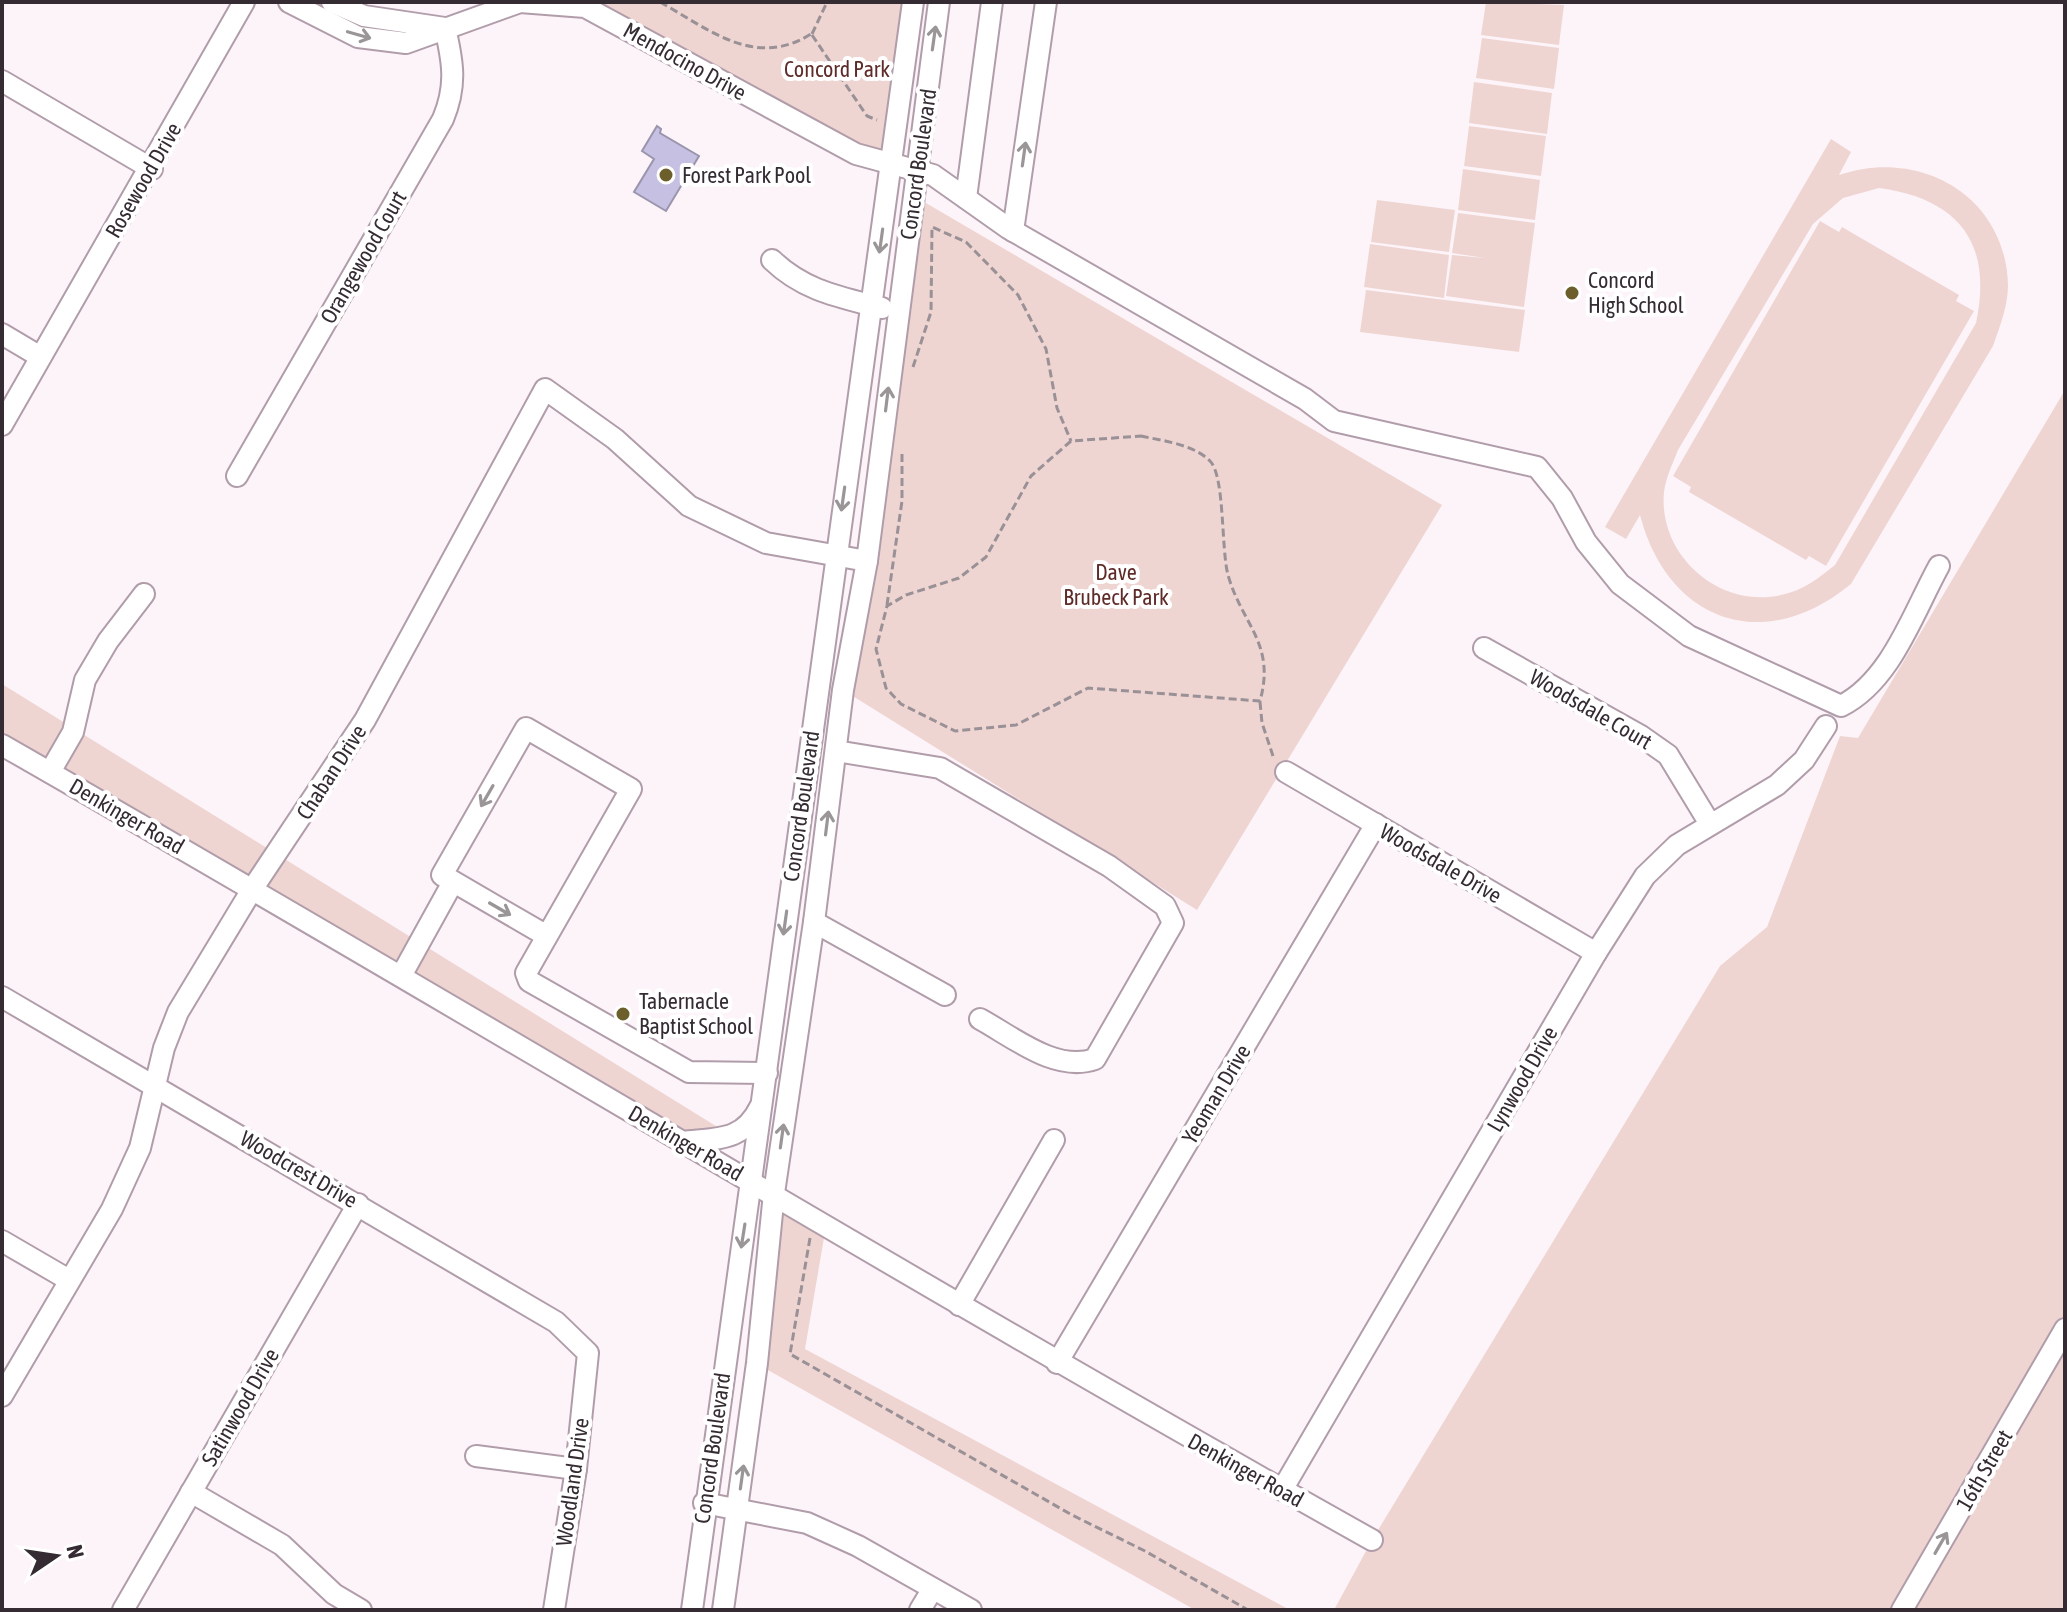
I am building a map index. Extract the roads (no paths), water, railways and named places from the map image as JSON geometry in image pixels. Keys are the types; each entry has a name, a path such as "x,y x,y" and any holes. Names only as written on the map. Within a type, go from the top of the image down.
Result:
{"street":[{"name":"Rosewood Drive","path":"2,425 39,356 152,169 244,2"},
{"name":"Mendocino Drive","path":"289,2 358,37 406,43 520,2 585,7 856,154 933,175 1013,231 1305,399 1334,421 1537,467 1562,498 1586,542 1620,584 1689,636 1841,706 1854,699 1879,676 1939,566"},
{"name":"Mendocino Drive","path":"332,2 364,16 445,28"},
{"name":"Concord Boulevard","path":"692,1610 704,1503 764,1100 834,557 913,2"},
{"name":"Concord Boulevard","path":"723,1610 774,1193 836,751 867,561 939,2"},
{"path":"966,198 992,2"},
{"path":"1013,231 1046,2"},
{"name":"Orangewood Court","path":"237,476 443,119 453,96 454,67 445,28"},
{"path":"2,81 152,169"},
{"path":"772,260 792,280 819,292 898,311"},
{"path":"2,334 39,356"},
{"name":"Chaban Drive","path":"2,1396 112,1209 129,1173 140,1148 178,1012 253,888 365,720 545,389 615,439 689,506 766,543 834,557"},
{"path":"834,557 867,561"},
{"path":"50,772 73,732 85,680 108,641 144,594"},
{"name":"Woodsdale Court","path":"1484,648 1641,736 1668,755 1710,824"},
{"name":"Lynwood Drive","path":"1282,1490 1596,953 1645,876 1677,845 1777,785 1804,760 1826,726"},
{"path":"547,936 442,875 526,728 631,789 526,973 529,981 689,1072 767,1073"},
{"name":"Denkinger Road","path":"2,745 774,1193 1057,1363 1372,1540"},
{"path":"836,751 940,768 1109,866 1165,906 1173,923 1095,1059 1079,1065 1053,1059 980,1019"},
{"name":"Woodsdale Drive","path":"1286,772 1596,953"},
{"name":"Yeoman Drive","path":"1057,1363 1376,824"},
{"path":"401,976 453,882"},
{"path":"814,922 945,995"},
{"name":"Woodcrest Drive","path":"2,997 556,1322 588,1353"},
{"path":"682,1142 732,1136 752,1125 764,1100"},
{"path":"959,1305 1054,1140"},
{"name":"Satinwood Drive","path":"123,1610 358,1204"},
{"path":"2,1241 69,1280"},
{"name":"16th Street","path":"1902,1610 2065,1329"},
{"name":"Woodland Drive","path":"554,1610 576,1469 588,1353"},
{"path":"476,1456 576,1469"},
{"path":"191,1492 282,1545 334,1594 361,1610"},
{"path":"704,1503 807,1523 858,1546 971,1610"},
{"path":"920,1610 932,1590"}],"place":[{"name":"Forest Park Pool","path":"666,175"},
{"name":"Concord High School","path":"1572,293"},
{"name":"Tabernacle Baptist School","path":"623,1014"}],"park label":[{"name":"Concord Park","path":"837,69"},
{"name":"Dave Brubeck Park","path":"1116,584"}]}
